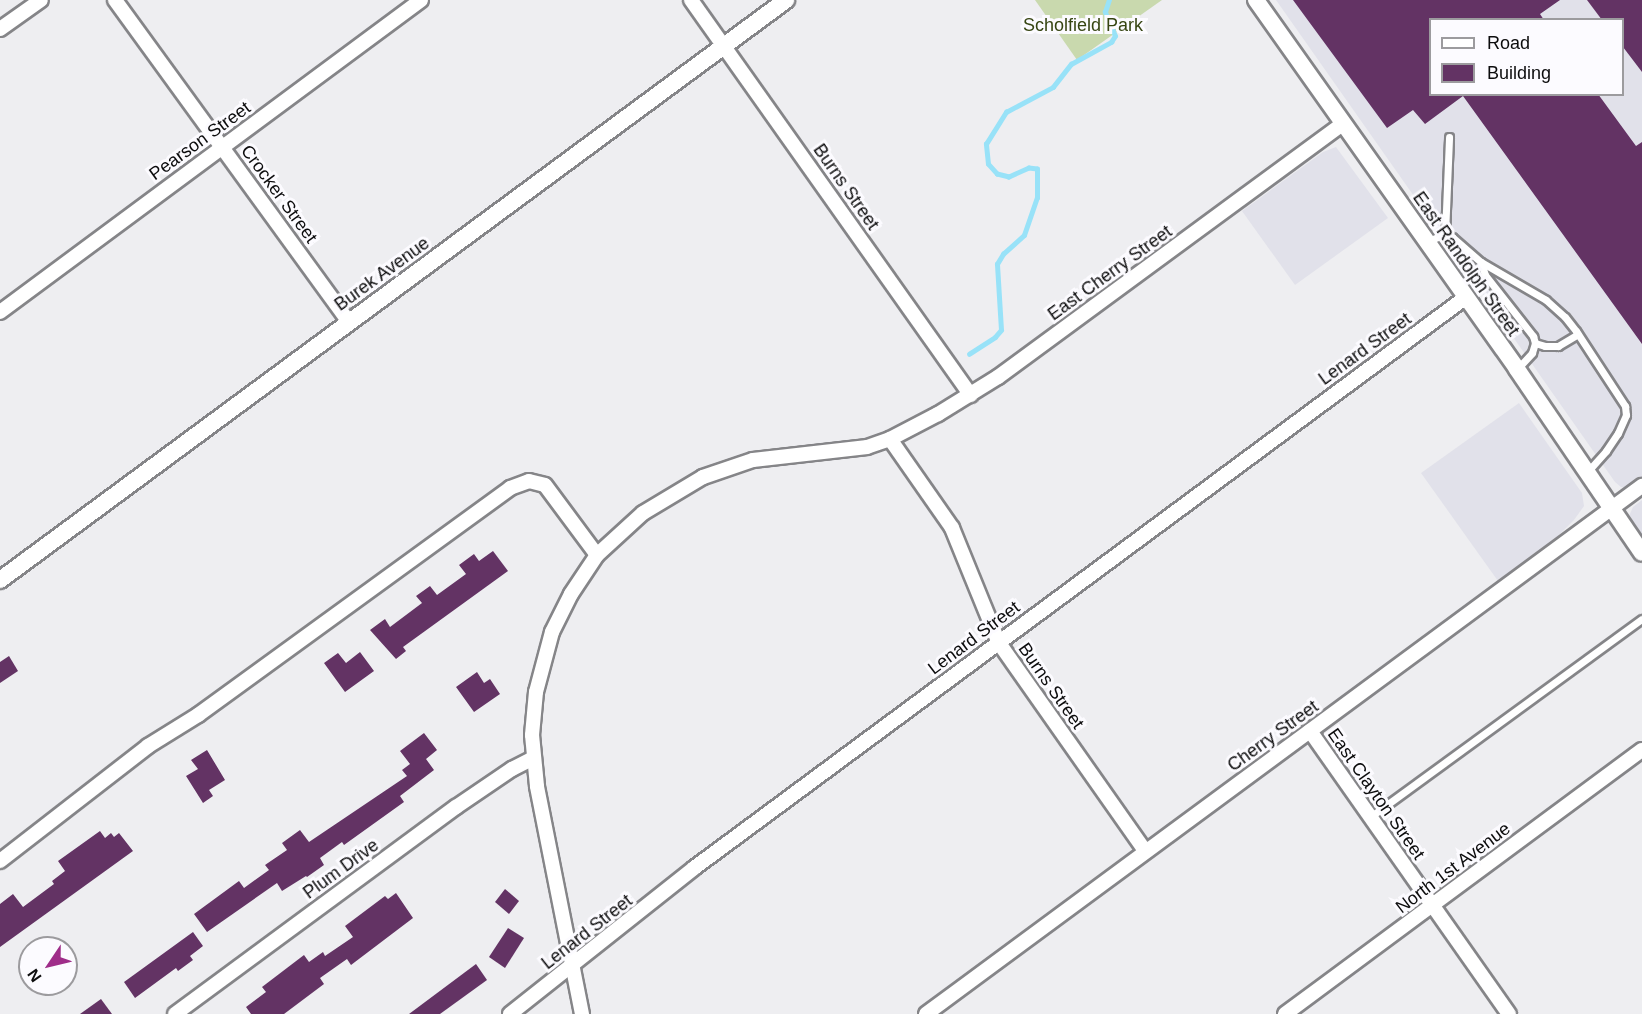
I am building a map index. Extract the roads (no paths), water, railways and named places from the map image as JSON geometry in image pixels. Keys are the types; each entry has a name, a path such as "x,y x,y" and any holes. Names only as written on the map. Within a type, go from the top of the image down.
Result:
{"street":[{"path":"0,29 41,0"},
{"name":"Crocker Street","path":"115,0 350,322"},
{"name":"Pearson Street","path":"0,312 421,0"},
{"name":"Burns Street","path":"691,0 971,395"},
{"name":"Burek Avenue","path":"0,580 786,0"},
{"name":"East Randolph Street","path":"1256,0 1517,369 1642,553"},
{"name":"East Cherry Street","path":"582,1014 532,759 534,706 548,644 566,602 597,555 623,529 654,505 693,482 720,470 753,460 859,448 890,439 971,395 1343,124"},
{"name":"Lenard Street","path":"510,1014 573,967 694,868 1465,298"},
{"name":"Burns Street","path":"890,439 952,528 999,643 1145,851"},
{"path":"0,861 148,746 198,715 510,488 529,481 545,485 597,555"},
{"name":"Cherry Street","path":"926,1014 1642,486"},
{"name":"East Clayton Street","path":"1310,731 1509,1014"},
{"name":"North 1st Avenue","path":"1285,1014 1642,750"},
{"name":"Plum Drive","path":"175,1014 456,807 512,769 532,759"}],"lane":[{"path":"1445,234 1449,137"},
{"path":"1426,242 1445,234"},
{"path":"1445,234 1466,247 1480,262 1546,300 1565,316 1625,406 1626,415 1618,433 1606,451 1587,471"},
{"path":"1480,262 1485,275 1533,336 1535,343 1532,353 1517,369"},
{"path":"1535,343 1558,346 1578,334"},
{"path":"1370,816 1642,619"}],"waterway":[{"path":"969,354 995,337 1001,330 997,264 1003,254 1024,235 1037,198 1037,169 1029,168 1009,177 997,174 988,164 986,144 1006,112 1053,87 1071,64 1111,42 1115,36 1105,12 1109,0"}],"park label":[{"name":"Scholfield Park","path":"1083,25"}]}
